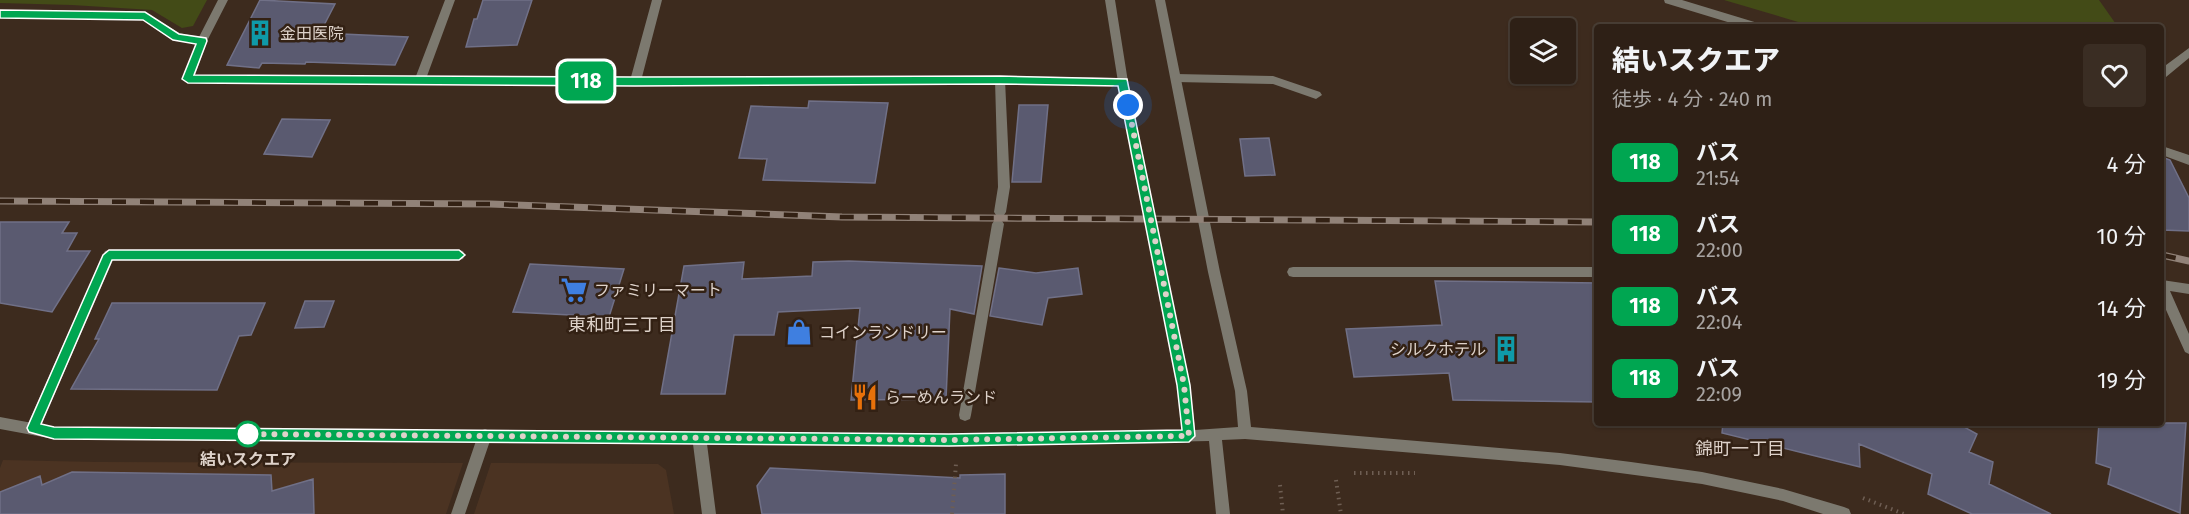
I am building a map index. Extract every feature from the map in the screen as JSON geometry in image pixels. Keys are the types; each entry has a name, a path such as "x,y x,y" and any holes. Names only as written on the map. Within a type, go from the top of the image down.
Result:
{"street":[{"path":"223,0 202,41 188,79 1123,82"},
{"path":"420,79 450,0"},
{"path":"635,81 657,0"},
{"path":"1110,0 1123,82 1184,385 1189,436"},
{"path":"1160,0 1214,272 1241,391 1245,433"},
{"path":"1669,0 1746,24"},
{"path":"0,14 145,16 176,37 202,41"},
{"path":"2164,72 2189,52"},
{"path":"1176,78 1272,80 1316,95"},
{"path":"965,415 1004,187 1000,80"},
{"path":"2164,152 2189,160"},
{"path":"33,428 109,255 459,255"},
{"path":"1293,272 1594,272"},
{"path":"2164,286 2189,289"},
{"path":"2164,291 2189,348"},
{"path":"0,423 54,433 699,436 949,440 1245,433 1525,456 1631,468 1702,478 1783,495 1844,514"},
{"path":"458,514 484,435"},
{"path":"1215,435 1224,514"},
{"path":"699,436 709,514"}],"path":[{"path":"952,514 956,464"},
{"path":"1354,473 1420,474"},
{"path":"1336,480 1341,514"},
{"path":"1280,485 1283,514"}],"shaded area":[{"path":"3,460 463,463 446,514 0,514 0,468"},
{"path":"491,463 658,464 666,470 674,514 474,514"}],"green space":[{"path":"0,0 207,0 193,26 182,28 152,10 0,3"},
{"path":"1724,0 2099,0 2116,24 1805,24"}],"building":[{"path":"260,0 335,4 320,33 408,37 395,65 306,62 305,64 262,63 259,68 227,65"},
{"path":"483,0 532,0 517,45 466,47 474,19 477,19"},
{"path":"809,101 888,103 875,183 763,180 767,159 739,158 751,106 808,108"},
{"path":"1019,105 1048,105 1041,182 1012,182"},
{"path":"282,119 330,120 312,157 264,154"},
{"path":"1269,138 1275,175 1245,176 1240,139"},
{"path":"2164,158 2170,160 2189,198 2189,231 2164,230"},
{"path":"0,222 69,222 62,233 77,233 67,251 90,251 52,312 0,303"},
{"path":"849,261 982,266 974,314 950,309 946,399 851,400 860,308 778,312 774,335 734,335 725,394 661,394 684,266 744,262 742,279 812,276 813,262"},
{"path":"530,264 624,269 609,317 513,312"},
{"path":"999,268 1036,273 1078,268 1082,294 1048,298 1042,325 990,316"},
{"name":"シルクホテル","path":"1435,281 1594,283 1594,402 1453,400 1449,373 1354,377 1346,329 1442,325"},
{"path":"305,301 334,301 324,327 295,328"},
{"path":"112,303 265,303 251,335 239,336 217,390 71,389 99,339 95,339"},
{"path":"2164,423 2186,423 2180,513 2108,484 2111,468 2096,463 2099,426 2164,426"},
{"path":"1723,426 1962,426 1977,434 1969,452 1993,462 1989,484 2051,514 1972,514 1928,494 1932,474 1859,444 1860,467 1722,433"},
{"path":"770,468 960,478 960,475 1005,474 1005,514 762,514 757,486"},
{"path":"72,472 271,475 272,491 313,479 314,514 0,514 0,492 40,476 42,485"}],"railway":[{"path":"0,201 490,204 842,217 1594,222"},
{"path":"2164,255 2189,261"}],"bus line":[{"name":"118","path":"0,14 145,16 176,37 202,41 188,79 1123,82 1184,385 1189,436 949,440 54,433 33,428 109,255 459,255"}],"place":[{"name":"金田医院","path":"260,33"},
{"name":"ファミリーマート","path":"574,290"},
{"name":"コインランドリー","path":"799,332"},
{"name":"シルクホテル","path":"1506,349"},
{"name":"らーめんランド","path":"865,397"},
{"name":"結いスクエア","path":"248,434"}],"district":[{"name":"東和町三丁目","path":"622,325"},
{"name":"錦町一丁目","path":"1740,449"}],"route":[{"path":"248,434 245,434 949,440 1189,436 1184,385 1128,105"}]}
